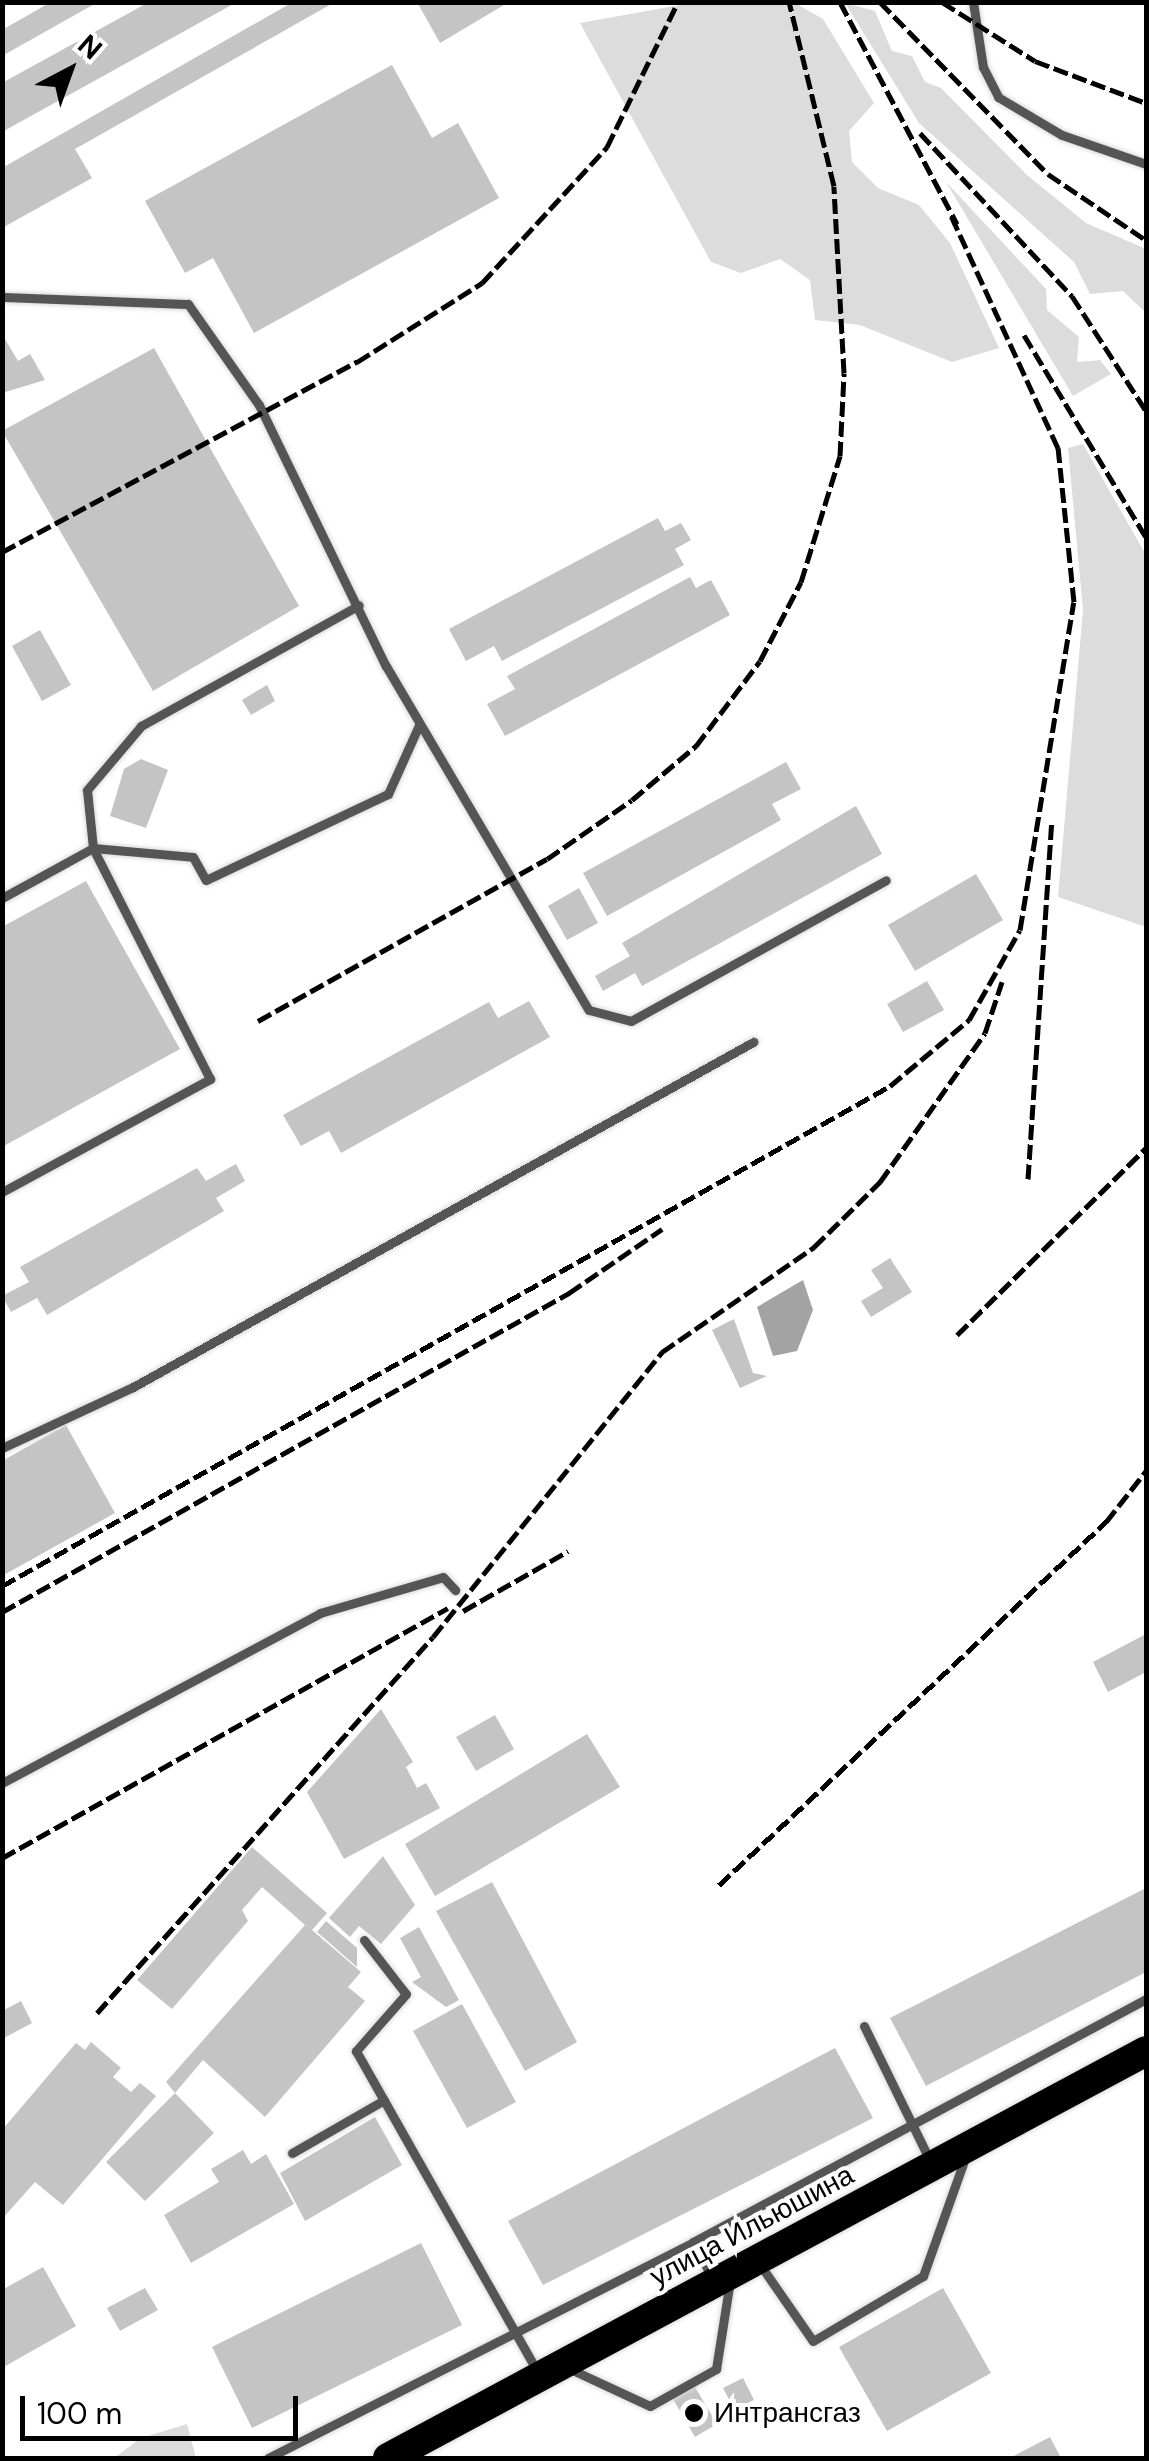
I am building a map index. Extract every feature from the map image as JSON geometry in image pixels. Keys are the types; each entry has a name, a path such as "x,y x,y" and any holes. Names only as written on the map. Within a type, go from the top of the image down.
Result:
{"highway":[{"name":"улица Ильюшина","path":"388,2458 968,2150 1146,2051"}],"lane":[{"path":"974,2 983,68 998,97 1062,135 1146,164"},
{"path":"2,297 188,304 259,405 419,725 589,1010 631,1020 886,880"},
{"path":"2,1192 210,1079 92,848 87,790 102,762 141,726 359,604"},
{"path":"2,898 92,848 193,858 206,880 388,794 419,725"},
{"path":"2,1448 133,1387 754,1042"},
{"path":"2,1783 320,1613 443,1577 455,1590"},
{"path":"364,1940 406,1994 356,2051 516,2332 550,2370 650,2406 716,2369 734,2272"},
{"path":"268,2458 914,2128 1146,1999"},
{"path":"864,2026 933,2168"},
{"path":"292,2153 384,2100"},
{"path":"693,2242 734,2272 812,2341 922,2276 968,2150"}],"shaded area":[{"path":"691,3 795,3 823,19 874,103 849,131 852,162 878,188 919,205 950,243 999,348 952,362 860,325 815,320 810,280 780,259 741,273 711,262 580,23"},
{"path":"845,3 875,11 892,51 912,56 925,82 941,88 1027,175 1086,223 1146,249 1146,313 1123,291 1090,294 1074,262 919,123"},
{"path":"946,182 1046,289 1047,310 1079,337 1077,362 1100,360 1111,374 1073,396"},
{"path":"1083,444 1146,555 1146,927 1058,897 1083,610 1068,448"},
{"path":"803,1280 813,1310 797,1351 773,1356 757,1307"},
{"path":"187,2424 196,2458 114,2458 141,2438"}],"building":[{"path":"51,2 98,2 2,56 2,30"},
{"path":"149,2 237,2 2,132 2,83"},
{"path":"293,2 335,2 75,149 92,178 2,228 2,168"},
{"path":"417,2 509,2 440,43"},
{"path":"392,65 432,138 458,123 499,198 254,333 213,258 185,273 145,201"},
{"path":"2,334 18,361 30,354 45,380 2,393"},
{"path":"154,348 299,606 153,691 2,431"},
{"path":"658,518 665,531 681,523 691,540 675,549 684,565 502,661 494,646 466,661 449,629"},
{"path":"690,577 696,588 711,580 730,615 505,736 487,704 515,689 507,676"},
{"path":"40,630 71,685 42,701 12,646"},
{"path":"267,685 275,701 251,715 242,700"},
{"path":"141,759 168,770 146,828 110,816 124,769"},
{"path":"786,762 801,789 772,804 781,820 607,916 583,873"},
{"path":"856,806 882,854 642,986 635,973 603,991 595,976 630,956 622,943"},
{"path":"976,874 1003,920 915,971 888,925"},
{"path":"86,881 180,1049 2,1147 2,927"},
{"path":"579,888 598,923 567,940 548,906"},
{"path":"927,981 944,1010 903,1032 887,1004"},
{"path":"529,1001 550,1037 341,1153 329,1131 301,1146 283,1115 489,1002 498,1018"},
{"path":"236,1164 245,1181 216,1198 224,1211 47,1315 37,1298 11,1312 2,1296 29,1282 20,1267 197,1168 206,1181"},
{"path":"890,1258 912,1292 871,1317 861,1301 883,1288 871,1270"},
{"path":"734,1319 753,1373 767,1376 740,1388 712,1330"},
{"path":"66,1425 115,1513 2,1576 2,1461"},
{"path":"1146,1634 1146,1672 1108,1692 1093,1662"},
{"path":"381,1709 413,1762 406,1767 417,1788 426,1783 440,1808 344,1859 307,1792"},
{"path":"495,1715 514,1749 476,1771 456,1737"},
{"path":"587,1734 620,1787 435,1896 405,1844"},
{"path":"252,1847 327,1913 312,1930 361,1972 348,1987 365,2001 265,2117 203,2060 175,2093 166,2082 305,1925 262,1887 242,1910 248,1921 172,2009 137,1980"},
{"path":"383,1856 415,1905 381,1944 359,1926 350,1937 329,1918"},
{"path":"492,1882 577,2042 525,2071 436,1911"},
{"path":"1146,1888 1146,1972 926,2086 890,2018"},
{"path":"326,1921 357,1948 357,1967 317,1932"},
{"path":"419,1927 459,2000 446,2007 412,1982 421,1977 400,1938"},
{"path":"21,2001 32,2023 2,2039 2,2011"},
{"path":"462,2004 516,2102 467,2128 413,2031"},
{"path":"91,2042 121,2068 113,2077 131,2092 140,2083 156,2096 63,2205 35,2182 2,2219 2,2130 76,2043 85,2050"},
{"path":"835,2048 873,2118 543,2285 508,2221"},
{"path":"175,2093 214,2133 145,2201 106,2162"},
{"path":"375,2117 402,2165 305,2221 280,2173"},
{"path":"243,2150 251,2164 266,2154 294,2204 191,2263 164,2215 219,2182 211,2169"},
{"path":"421,2243 462,2325 252,2428 212,2347"},
{"path":"43,2267 76,2326 2,2368 2,2290"},
{"path":"145,2288 158,2310 120,2331 107,2308"},
{"path":"943,2288 991,2373 887,2431 839,2347"},
{"path":"743,2378 754,2400 734,2409 723,2388"},
{"path":"695,2387 717,2424 695,2437 673,2399"},
{"path":"1050,2437 1061,2458 1010,2458"}],"railway":[{"path":"2,552 357,362 482,283 607,147 678,2"},
{"path":"258,1021 547,859 632,800 696,746 760,661 801,582 840,456 844,373 834,186 789,2"},
{"path":"840,2 957,224"},
{"path":"880,2 1048,174 1146,240"},
{"path":"942,2 1035,61 1146,103"},
{"path":"920,133 1072,296 1146,411"},
{"path":"2,1586 890,1086 969,1020 1020,930 1074,602 1058,448 951,215"},
{"path":"1024,335 1146,537"},
{"path":"1028,1179 1052,821"},
{"path":"97,2013 433,1637 662,1352 814,1247 880,1182 985,1033 1002,982"},
{"path":"957,1335 1146,1148"},
{"path":"2,1612 569,1293 662,1229"},
{"path":"719,1885 1106,1522 1146,1471"},
{"path":"463,1611 568,1551"},
{"path":"2,1858 448,1608"}],"place":[{"name":"Интрансгаз","path":"694,2413"}]}
